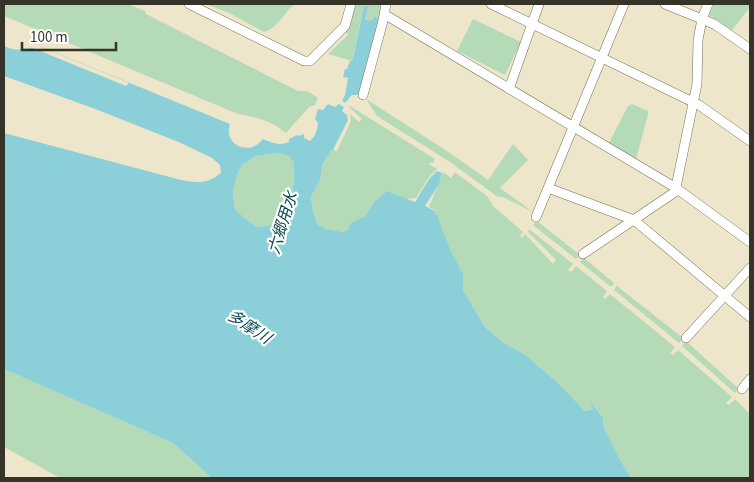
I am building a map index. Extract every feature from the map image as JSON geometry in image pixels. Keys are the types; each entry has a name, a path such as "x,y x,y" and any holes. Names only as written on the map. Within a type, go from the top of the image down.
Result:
{"street":[{"path":"189,4 304,61 310,61 345,26 351,4"},
{"path":"363,95 386,4"},
{"path":"491,4 693,103 750,141"},
{"path":"509,88 539,4"},
{"path":"536,217 624,4"},
{"path":"668,4 724,30 750,49"},
{"path":"583,254 676,192 697,84 698,40 702,19 708,4"},
{"path":"384,14 676,188 750,242"},
{"path":"548,188 634,220 750,317"},
{"path":"686,338 750,268"},
{"path":"742,389 750,380"}],"green space":[{"path":"4,4 128,4 145,11 146,14 298,91 307,91 318,98 315,105 309,107 286,133 258,118 238,114 4,16"},
{"path":"206,4 294,4 276,24 264,32 231,14"},
{"path":"352,4 382,4 379,19 373,18 370,21 365,18 367,7 364,6 352,61 328,54 348,35 343,28"},
{"path":"714,4 749,4 750,7 732,30 709,15"},
{"path":"473,19 521,42 505,75 457,51"},
{"path":"366,99 488,180 513,144 528,160 500,188 533,212 503,197 498,197 450,162 377,116"},
{"path":"632,104 648,111 636,159 609,143 628,106"},
{"path":"350,106 435,159 433,163 429,164 437,169 428,178 416,198 374,202 365,216 352,223 343,232 326,229 317,224 311,197 320,180 323,165 331,149 337,151 351,121 350,114 359,122 362,119"},
{"path":"278,153 289,156 294,163 290,213 284,223 257,227 244,219 235,209 233,193 236,177 242,165 256,156"},
{"path":"443,172 451,178 455,172 487,196 493,206 523,232 520,236 522,238 525,234 553,264 556,260 528,232 529,229 573,264 568,270 571,272 576,266 607,291 603,297 605,299 610,294 675,347 670,353 673,355 678,350 732,397 726,403 729,405 735,399 750,414 750,478 631,478 604,428 603,418 591,403 593,409 585,411 557,382 524,354 502,342 485,327 463,290 463,274 450,249 437,215 434,212 435,210 429,207"},
{"path":"536,220 580,255 576,259 533,225"},
{"path":"583,257 614,283 611,287 580,262"},
{"path":"617,285 683,338 679,343 614,290"},
{"path":"686,341 739,389 735,393 682,346"},
{"path":"4,369 173,443 212,478 60,478 4,447"}],"water":[{"path":"364,6 368,7 365,18 367,20 370,21 375,17 379,19 359,95 352,95 345,103 342,101 348,78 343,77 345,69 347,69 350,61 352,61"},
{"name":"多摩川","path":"4,46 17,50 42,47 230,124 230,138 234,143 245,148 257,144 263,139 276,144 282,144 289,142 289,139 297,135 304,134 304,138 310,141 317,130 318,123 315,119 318,109 323,110 328,104 335,107 339,104 344,107 342,111 347,115 348,120 333,150 331,150 323,164 320,180 311,197 317,224 326,229 343,232 348,229 351,223 365,216 374,202 387,191 415,202 429,179 437,171 442,173 439,184 425,206 435,211 437,215 450,249 463,274 463,290 485,327 502,342 524,354 557,382 585,411 593,409 590,401 603,418 604,428 631,478 212,478 173,443 4,369 4,133 181,180 202,182 212,179 221,173 220,165 212,158 181,143 4,76","holes":["278,153 289,156 294,163 290,213 284,223 257,227 235,209 233,193 236,177 242,165 256,156"]}],"pier":[{"path":"28,46 39,46 129,83 126,86"}],"water label":[{"name":"六郷用水","path":"283,223"}]}
